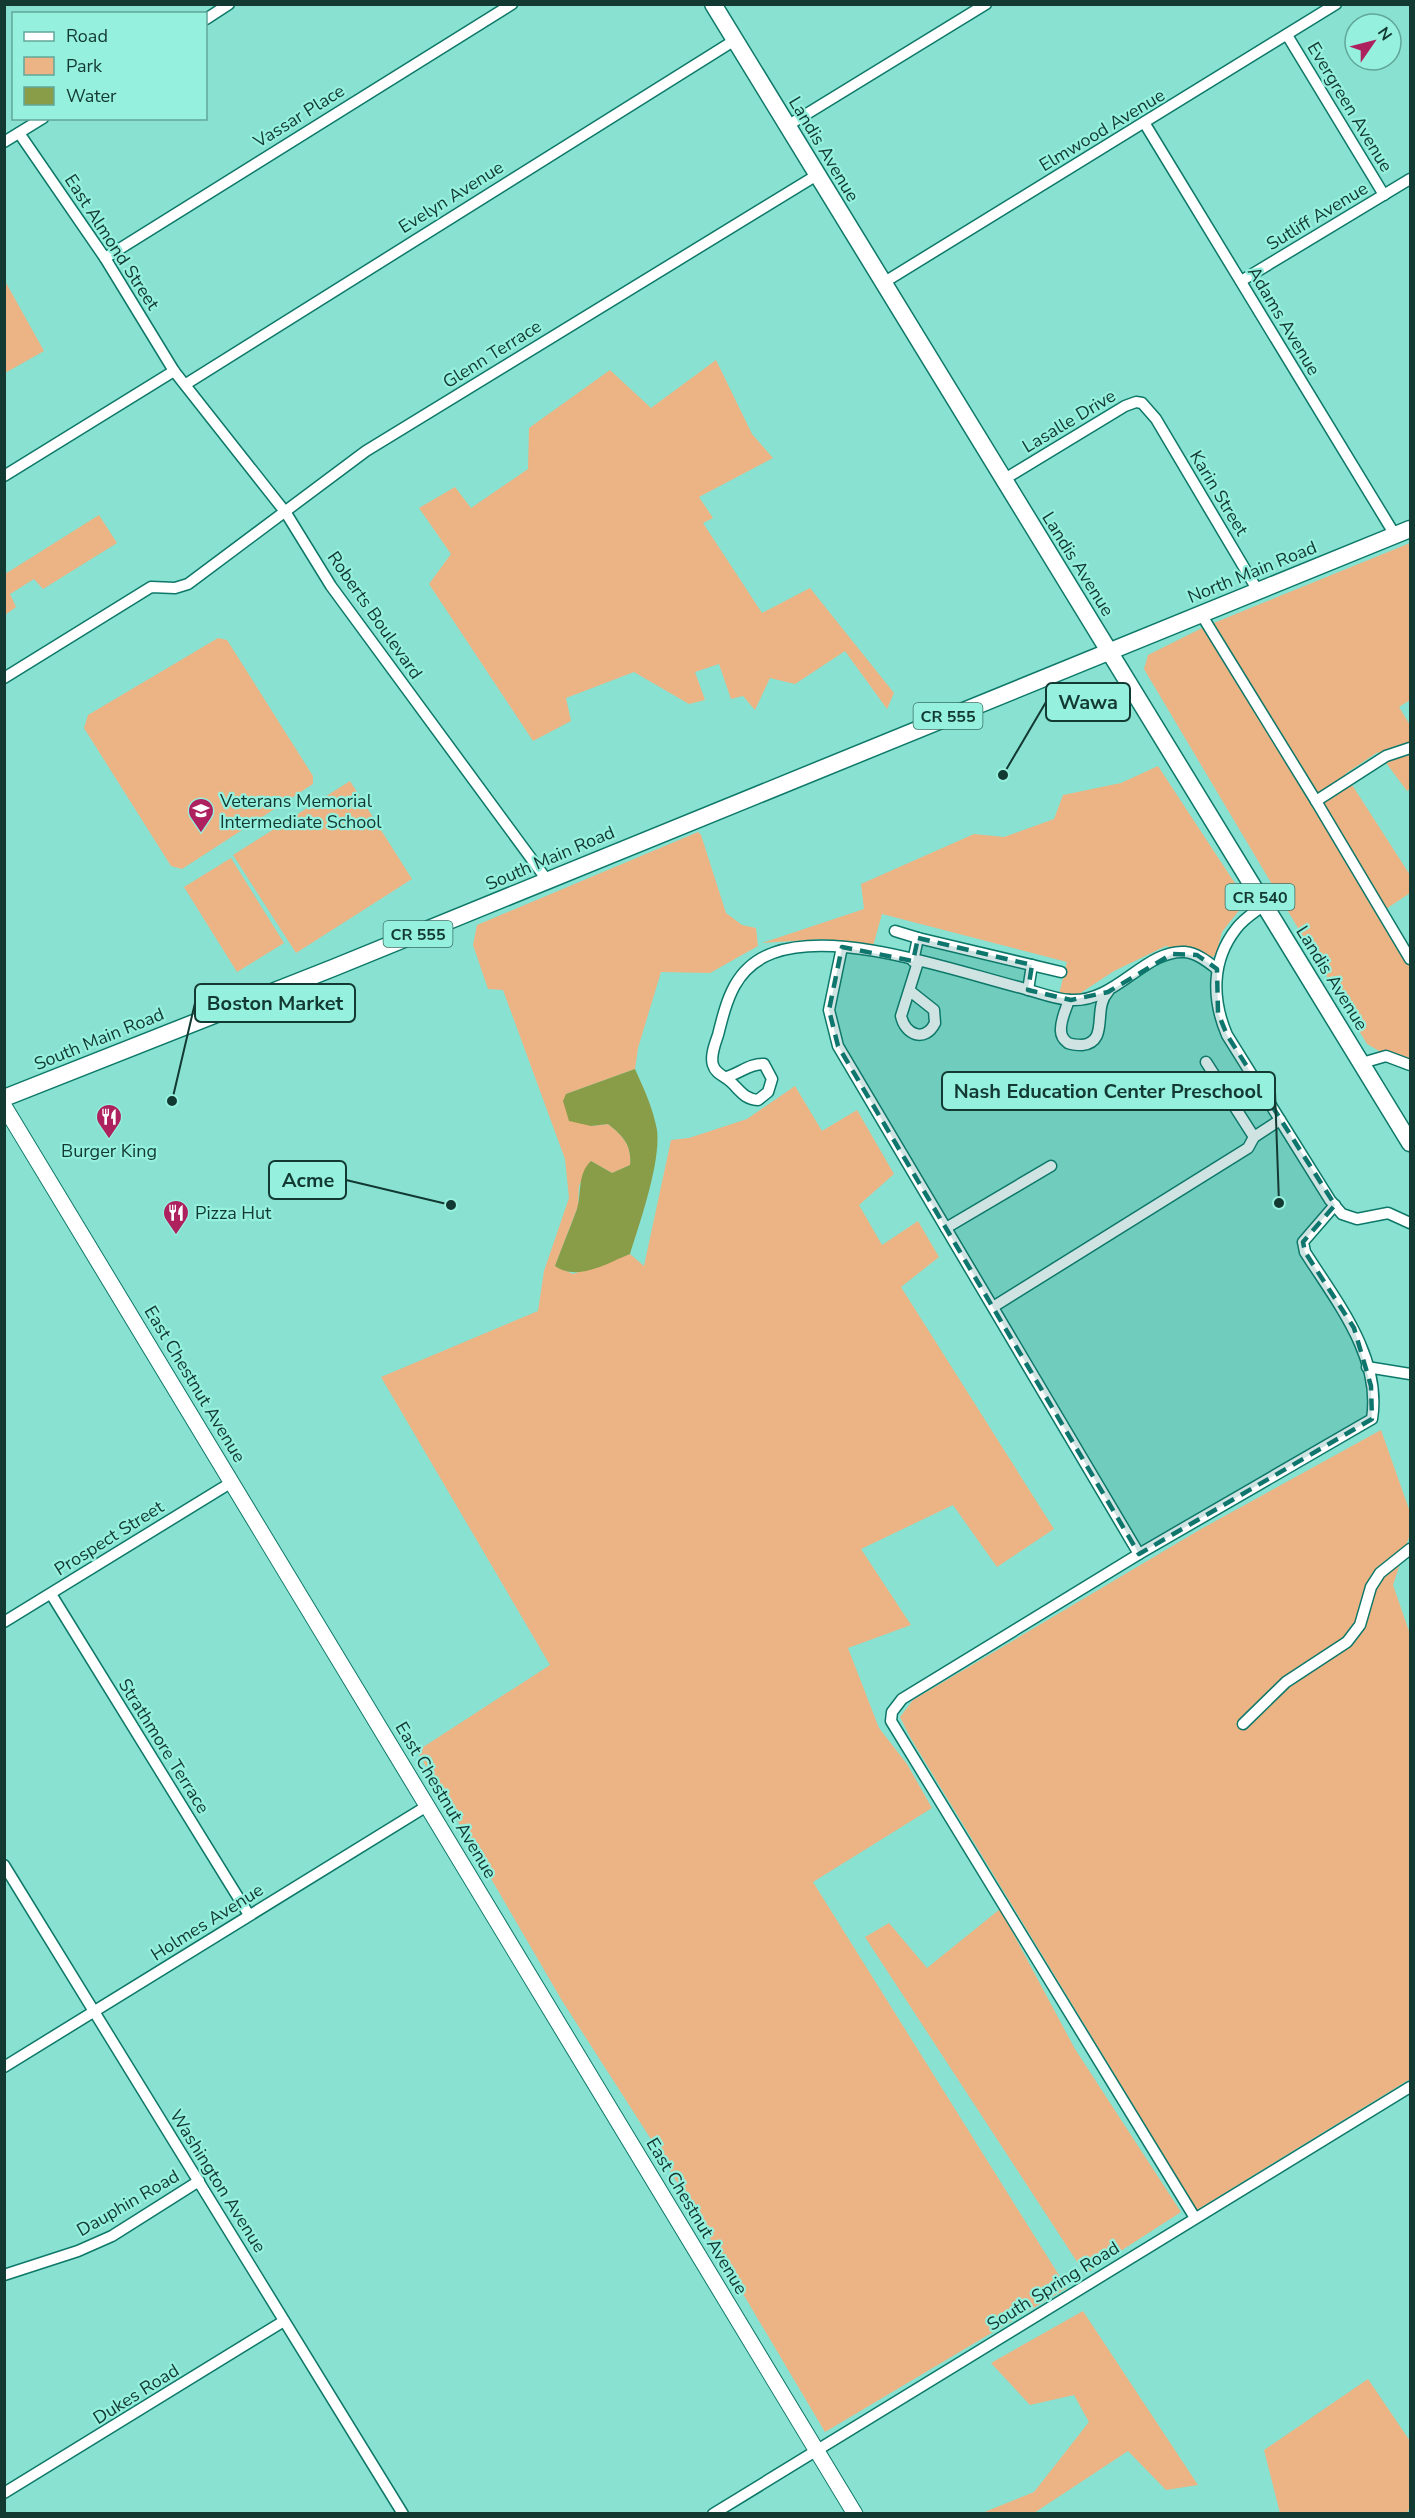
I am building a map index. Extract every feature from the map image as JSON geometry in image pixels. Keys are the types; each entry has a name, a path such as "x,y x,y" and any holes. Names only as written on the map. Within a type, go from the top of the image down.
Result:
{"main road":[{"name":"Landis Avenue","path":"713,4 1410,1143"},
{"name":"North Main Road","path":"1109,652 1403,532"},
{"name":"South Main Road","path":"4,1098 343,964 1109,652"}],"street":[{"path":"207,18 229,4"},
{"name":"Vassar Place","path":"105,258 512,4"},
{"path":"787,126 986,4"},
{"name":"Elmwood Avenue","path":"883,283 1145,124 1336,4"},
{"name":"Evergreen Avenue","path":"1287,35 1384,195"},
{"name":"Evelyn Avenue","path":"186,384 735,40"},
{"path":"4,142 40,120"},
{"name":"Adams Avenue","path":"1145,124 1241,281 1403,532"},
{"name":"East Almond Street","path":"19,134 105,258 174,371"},
{"name":"Glenn Terrace","path":"4,678 151,587 181,587 196,578 366,451 818,175"},
{"name":"Sutliff Avenue","path":"1241,281 1410,179"},
{"path":"4,476 174,371"},
{"name":"Roberts Boulevard","path":"174,371 286,513 331,586 547,880"},
{"name":"Lasalle Drive","path":"1003,480 1131,403 1142,403 1151,412"},
{"name":"Karin Street","path":"1151,412 1258,591"},
{"path":"1201,614 1410,959"},
{"path":"1316,801 1386,756 1410,748"},
{"path":"1264,905 1236,929 1217,969 1218,1013 1227,1035 1342,1214 1357,1219 1388,1213 1410,1222"},
{"path":"895,931 1062,972"},
{"path":"910,991 918,938"},
{"path":"726,1077 716,1072 712,1058 728,995 745,972 771,953 809,945 842,947 915,961 1069,1000 1108,992 1160,958 1172,954 1185,952 1197,955 1217,969"},
{"path":"842,947 829,1010 833,1034 848,1064 1139,1554"},
{"path":"1028,990 1032,965"},
{"path":"1069,1000 1060,1030 1063,1038 1073,1045 1088,1044 1097,1036 1100,1027 1099,1006 1108,992"},
{"path":"1362,1064 1386,1056 1410,1065"},
{"path":"1206,1062 1254,1137"},
{"name":"East Chestnut Avenue","path":"4,1106 855,2514"},
{"path":"993,1307 1248,1148 1254,1137 1280,1120"},
{"path":"946,1228 1051,1166"},
{"path":"1195,2218 891,1721 892,1712 902,1700 1139,1554 1364,1426 1372,1419 1374,1406 1367,1367 1354,1328 1305,1252 1303,1242 1335,1205"},
{"path":"1367,1367 1410,1374"},
{"name":"Prospect Street","path":"4,1622 231,1482"},
{"path":"1244,1724 1286,1682 1347,1642 1360,1625 1371,1587 1380,1573 1410,1549"},
{"name":"Strathmore Terrace","path":"51,1594 249,1916"},
{"name":"Holmes Avenue","path":"4,2067 427,1806"},
{"name":"Washington Avenue","path":"5,1868 403,2514"},
{"name":"South Spring Road","path":"713,2514 1410,2087"},
{"name":"Dauphin Road","path":"4,2275 78,2251 112,2236 199,2181"},
{"name":"Dukes Road","path":"4,2493 284,2321"}],"highlighted area":[{"path":"918,938 1032,965 1028,990 1071,1000 1108,992 1172,954 1197,955 1217,969 1218,1013 1227,1035 1335,1205 1303,1242 1305,1252 1354,1328 1371,1386 1372,1419 1364,1426 1139,1554 838,1046 829,1010 842,947 913,961"}],"green space":[{"path":"5,281 44,351 4,373"},
{"path":"716,360 752,434 773,458 699,497 713,518 703,523 762,613 810,588 894,693 887,709 845,651 795,684 770,678 755,710 743,696 731,699 719,664 695,672 705,700 689,704 634,672 566,698 571,721 533,741 429,584 451,554 419,508 455,487 471,508 528,469 529,428 610,370 651,408"},
{"path":"99,515 117,543 43,589 34,579 10,594 16,607 5,615 5,574"},
{"path":"1410,543 1410,700 1399,707 1410,725 1410,789 1407,791 1378,752 1345,774 1410,875 1410,893 1377,915 1410,966 1410,1058 1379,1051 1367,1044 1144,669 1148,655 1204,627"},
{"path":"218,638 227,640 313,776 313,784 182,869 171,866 84,728 88,715"},
{"path":"1158,766 1242,894 1244,904 1222,932 1216,955 1210,958 1166,946 1114,971 1079,994 1059,994 1067,962 882,914 873,946 870,947 823,939 762,943 864,909 861,884 974,834 1004,837 1054,819 1063,795 1121,783"},
{"path":"350,781 412,879 296,953 233,855"},
{"path":"698,832 701,835 726,913 742,925 756,928 758,946 710,973 661,972 638,1048 635,1069 566,1094 591,1126 608,1124 622,1137 630,1152 630,1165 612,1173 591,1161 579,1186 578,1206 555,1266 573,1274 630,1254 644,1266 671,1140 689,1138 747,1119 795,1086 822,1131 857,1110 894,1174 859,1205 882,1245 918,1221 939,1257 901,1287 1054,1529 997,1567 953,1505 861,1549 911,1625 848,1648 879,1728 907,1764 932,1808 813,1882 1067,2288 825,2432 656,2147 561,1999 417,1751 550,1665 381,1377 538,1311 544,1271 569,1198 565,1159 503,990 488,989 473,945 477,925"},
{"path":"231,858 284,943 237,972 184,887"},
{"path":"1381,1430 1410,1512 1410,1534 1393,1585 1410,1634 1410,2079 1197,2210 900,1717 913,1700 1201,1529"},
{"path":"1000,1909 1075,2049 1181,2212 1085,2274 865,1937 889,1923 927,1968"},
{"path":"1083,2311 1198,2485 1166,2490 1128,2451 1034,2513 982,2513 1034,2492 1089,2422 1074,2395 1030,2405 991,2363"},
{"path":"1368,2379 1410,2441 1410,2508 1406,2514 1280,2513 1264,2450"}],"water":[{"path":"635,1069 653,1114 657,1143 649,1192 630,1254 583,1272 564,1270 555,1266 577,1209 582,1178 587,1166 591,1161 612,1173 630,1165 630,1152 622,1137 608,1124 591,1126 569,1121 563,1101 566,1094"}],"place":[{"name":"Wawa","path":"1003,775"},
{"name":"Veterans Memorial Intermediate School","path":"201,834"},
{"name":"Boston Market","path":"172,1101"},
{"name":"Burger King","path":"109,1140"},
{"name":"Nash Education Center Preschool","path":"1279,1203"},
{"name":"Acme","path":"451,1205"},
{"name":"Pizza Hut","path":"176,1236"}]}
